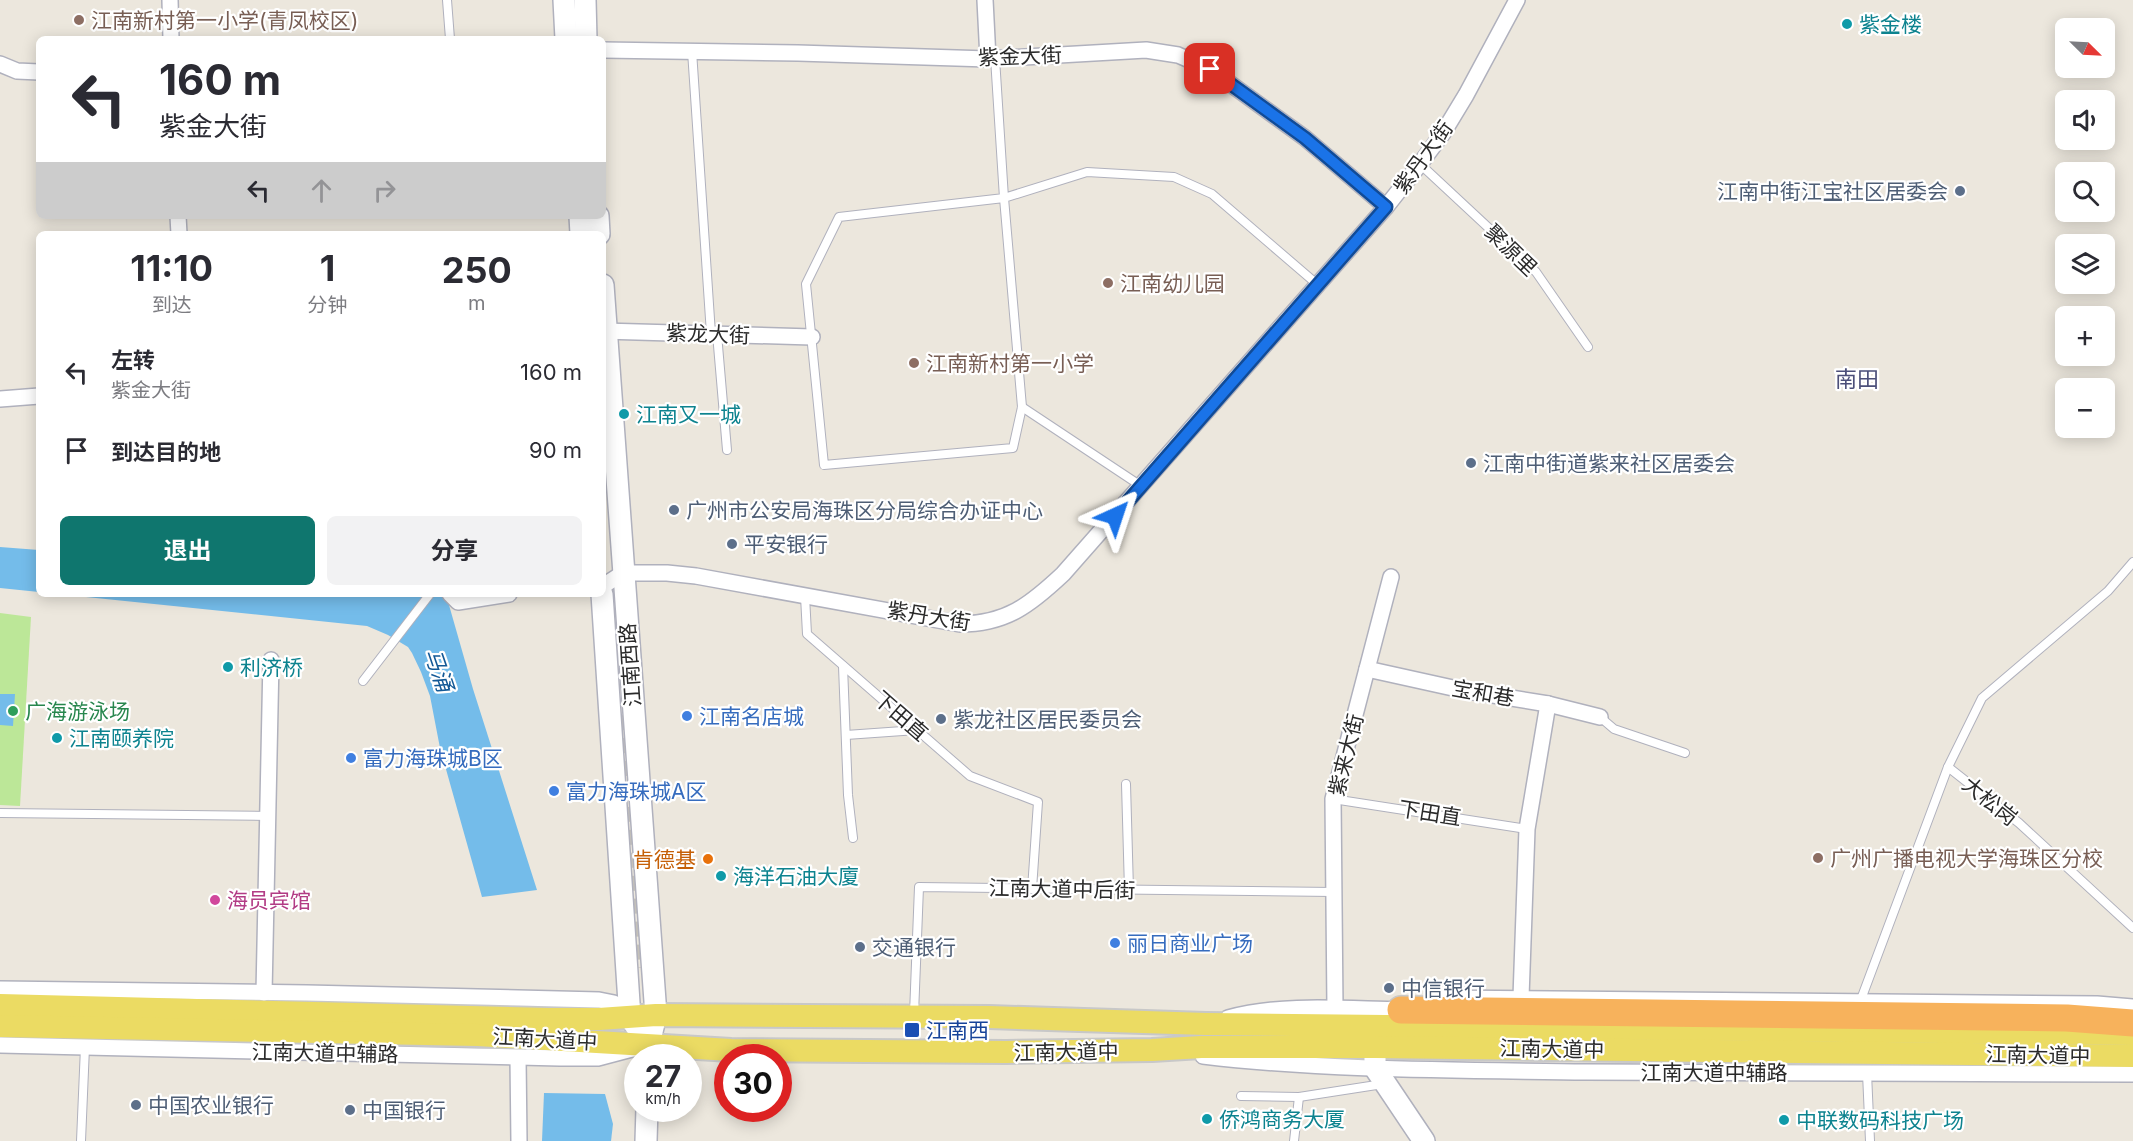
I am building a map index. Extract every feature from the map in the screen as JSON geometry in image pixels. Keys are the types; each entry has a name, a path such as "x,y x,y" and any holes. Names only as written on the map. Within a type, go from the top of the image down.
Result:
{"highway":[{"path":"1401,1018 1594,1013 2067,1018 2133,1023"}],"main road":[{"path":"564,0 566,36"},
{"path":"585,0 586,36"},
{"name":"江南西路","path":"606,344 656,1015 650,1044"},
{"path":"602,597 630,1018 644,1044"},
{"name":"江南大道中","path":"0,1005 125,1000 478,1027 624,1048"},
{"name":"江南大道中","path":"0,1026 85,1038 478,1027 548,1019 630,1018 656,1015 914,1016 1206,1024 1401,1018 2133,1035"},
{"path":"731,1016 731,1044"},
{"name":"江南大道中","path":"792,1051 1006,1053 1201,1047 1378,1066 1673,1061 2105,1065 2133,1056"},
{"path":"1378,1066 1424,1141"},
{"path":"646,1141 647,1122"}],"street":[{"path":"170,0 171,36"},
{"path":"985,0 992,58"},
{"name":"紫丹大街","path":"623,573 667,573 696,576 960,624 992,622 1036,599 1063,574 1386,207 1443,133 1517,0"},
{"name":"紫金大街","path":"606,50 992,58 1146,50 1178,55 1210,69 1305,138 1386,207"},
{"path":"0,64 17,71 36,72"},
{"name":"紫龙大街","path":"606,331 812,337"},
{"path":"0,399 36,396"},
{"path":"606,584 623,573"},
{"name":"紫来大街","path":"1335,1009 1333,799 1391,577"},
{"path":"453,597 458,602 490,597"},
{"path":"264,993 271,660"},
{"name":"宝和巷","path":"1367,669 1462,690 1548,704 1599,717"},
{"path":"1521,997 1527,829 1548,704"},
{"path":"0,989 125,1000 264,993 478,1027 518,1058 598,1058 624,1054"},
{"path":"1206,1024 1265,1009 1335,1009 1401,1018 1418,1002 1441,998 2097,1004 2133,1007"},
{"path":"0,1045 85,1038"},
{"path":"518,1058 519,1141"},
{"name":"江南大道中辅路","path":"1794,1062 1867,1072 2105,1065 2133,1074"}],"lane":[{"path":"447,0 450,36"},
{"path":"692,51 714,334 727,450"},
{"path":"992,58 1004,198 1022,407 1013,448 824,465 806,284 839,216 1004,198 1087,172 1174,177 1212,194 1318,285"},
{"name":"聚源里","path":"1420,164 1536,272 1588,347"},
{"path":"1022,407 1141,486"},
{"name":"大松岗","path":"2133,562 2108,591 1982,698 1948,766 2019,823 2133,928"},
{"name":"下田直","path":"805,594 807,634 970,776 1038,802 1032,889"},
{"path":"363,681 428,597"},
{"path":"843,666 848,795 853,838"},
{"path":"1599,717 1614,729 1685,753"},
{"path":"846,735 917,730"},
{"path":"1860,1002 1948,766"},
{"path":"1126,784 1129,890"},
{"name":"下田直","path":"1333,799 1527,829"},
{"path":"0,813 269,816"},
{"name":"江南大道中后街","path":"914,1016 919,887 1334,892"},
{"path":"81,1141 85,1038"},
{"path":"1241,1096 1299,1097 1378,1066"},
{"path":"1867,1072 1870,1141"},
{"path":"1294,1141 1299,1097"}],"green space":[{"name":"广海游泳场","path":"0,613 31,617 20,806 0,805"}],"water":[{"path":"0,547 36,550 36,592 0,588"},
{"name":"马涌","path":"86,597 444,597 449,605 473,689 537,890 482,897 440,748 430,696 421,672 408,647 367,626"},
{"path":"0,694 15,694 13,726 0,725"},
{"path":"544,1093 605,1094 613,1124 611,1141 542,1141"}],"tunnel":[{"path":"624,715 639,968"}],"place":[{"name":"江南新村第一小学(青凤校区)","path":"79,20"},
{"name":"紫金楼","path":"1847,24"},
{"name":"江南中街江宝社区居委会","path":"1960,191"},
{"name":"江南幼儿园","path":"1108,283"},
{"name":"江南新村第一小学","path":"914,363"},
{"name":"江南又一城","path":"624,414"},
{"name":"江南中街道紫来社区居委会","path":"1471,463"},
{"name":"广州市公安局海珠区分局综合办证中心","path":"674,510"},
{"name":"平安银行","path":"732,544"},
{"name":"利济桥","path":"228,667"},
{"name":"广海游泳场","path":"13,711"},
{"name":"江南名店城","path":"687,716"},
{"name":"紫龙社区居民委员会","path":"941,719"},
{"name":"江南颐养院","path":"57,738"},
{"name":"富力海珠城B区","path":"351,758"},
{"name":"富力海珠城A区","path":"554,791"},
{"name":"广州广播电视大学海珠区分校","path":"1818,858"},
{"name":"肯德基","path":"708,859"},
{"name":"海洋石油大廈","path":"721,876"},
{"name":"海员宾馆","path":"215,900"},
{"name":"丽日商业广场","path":"1115,943"},
{"name":"交通银行","path":"860,947"},
{"name":"中信银行","path":"1389,988"},
{"name":"江南西","path":"912,1030"},
{"name":"中国农业银行","path":"136,1105"},
{"name":"中国银行","path":"350,1110"},
{"name":"侨鸿商务大厦","path":"1207,1119"},
{"name":"中联数码科技广场","path":"1784,1120"}],"district":[{"name":"南田","path":"1857,379"}],"route":[{"path":"1115,516 1386,207 1305,138 1210,69"}]}
